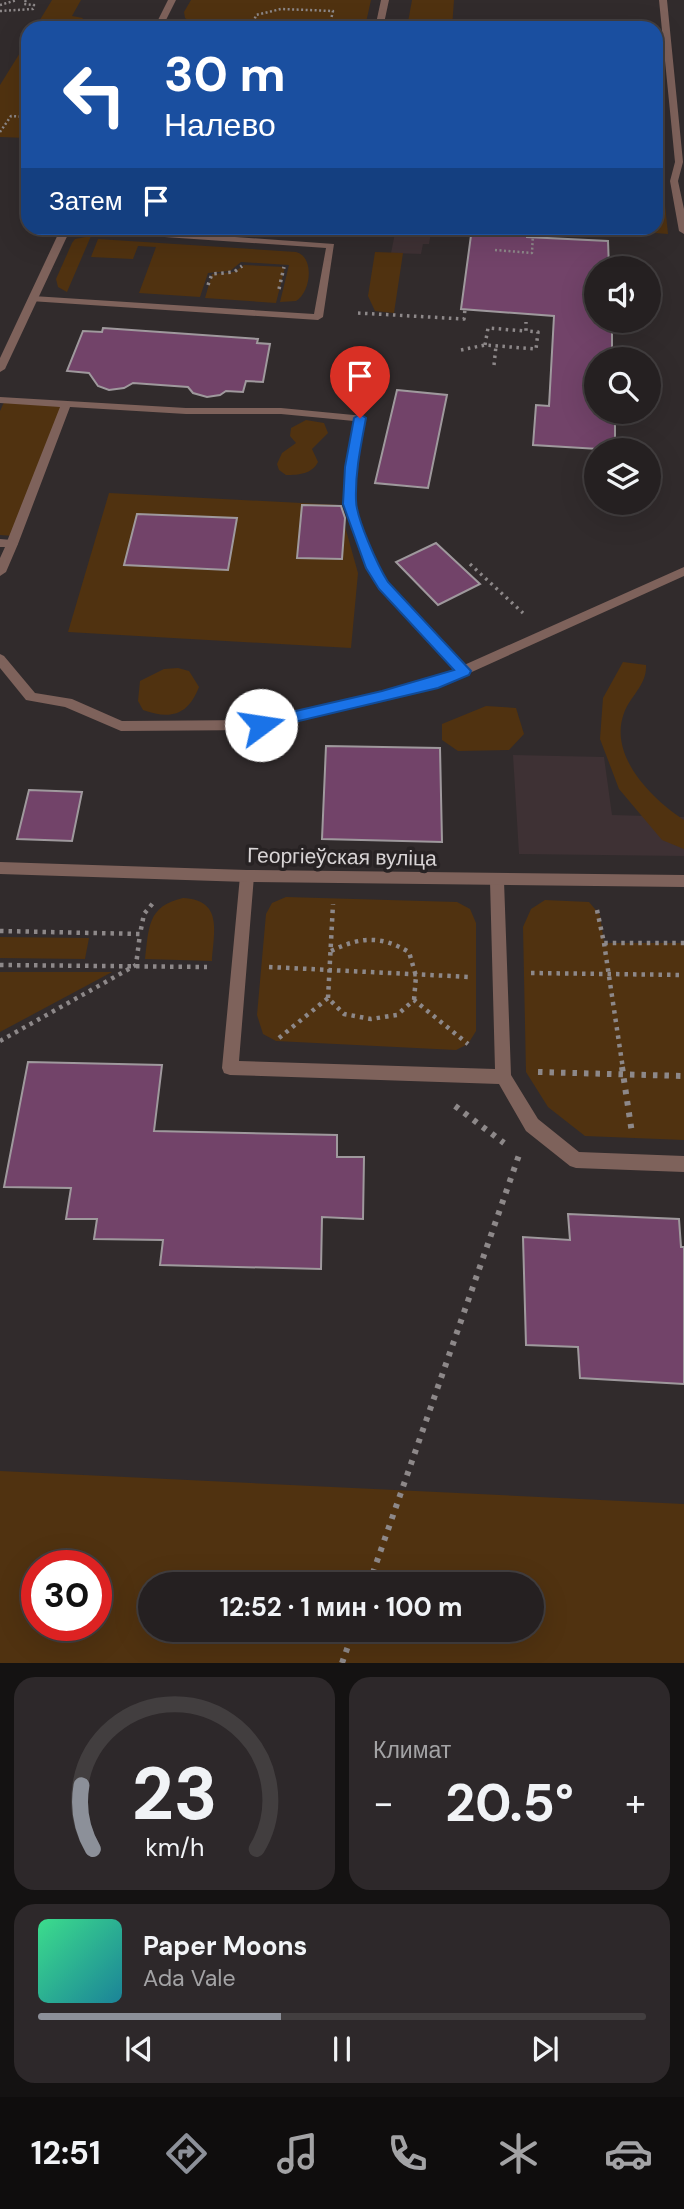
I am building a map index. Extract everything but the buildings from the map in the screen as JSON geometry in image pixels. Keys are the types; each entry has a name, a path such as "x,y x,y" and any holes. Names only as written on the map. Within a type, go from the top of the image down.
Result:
{"street":[{"path":"161,21 172,0"},
{"path":"380,21 385,0"},
{"path":"663,0 678,162 674,181 684,231"},
{"path":"0,369 63,235"},
{"path":"33,299 318,317 331,246 176,235"},
{"path":"0,400 186,411 281,411 360,418 351,467 349,504 373,568 384,585 464,671"},
{"path":"0,572 6,543 66,404"},
{"path":"0,659 31,697 66,702 121,726 261,725 415,688 464,671 684,571"},
{"name":"Георгіеўская вуліца","path":"0,868 497,881 684,881"},
{"path":"247,876 230,1068 503,1077"},
{"path":"497,881 503,1077 532,1125 576,1160 684,1164"}],"path":[{"path":"0,5 18,0"},
{"path":"10,12 18,0"},
{"path":"0,11 33,9 34,5 24,4 26,0"},
{"path":"254,21 256,15 281,9 333,11 330,21"},
{"path":"0,132 11,116 21,117"},
{"path":"495,250 531,253 533,235"},
{"path":"208,287 212,274 234,272 244,265"},
{"path":"271,266 285,267 278,292"},
{"path":"358,313 464,319 465,309"},
{"path":"526,322 526,331"},
{"path":"461,350 485,345 536,349 538,332 488,328 485,345"},
{"path":"494,365 496,346"},
{"path":"470,564 546,634"},
{"path":"136,965 144,914 161,898"},
{"path":"276,1041 328,998 333,898"},
{"path":"589,902 600,915 633,1138 621,1138"},
{"path":"0,931 140,934"},
{"path":"328,998 344,1014 371,1019 397,1015 414,1000 416,976 409,952 389,939 356,938 331,951"},
{"path":"604,943 684,943"},
{"path":"0,965 219,967"},
{"path":"0,1041 136,965"},
{"path":"414,1000 468,1044"},
{"path":"269,1037 276,1041 289,1042"},
{"path":"456,1050 468,1044 472,1038"},
{"path":"526,1072 684,1076"},
{"path":"452,1104 529,1161"},
{"path":"373,1572 519,1154"},
{"path":"342,1663 349,1642"}],"shaded area":[{"path":"52,0 81,0 72,16 83,18 81,21 39,21"},
{"path":"191,0 371,0 366,21 189,21 185,18 184,12"},
{"path":"412,0 454,0 452,21 408,21"},
{"path":"21,51 21,138 0,137 0,85"},
{"path":"663,185 668,234 663,234"},
{"path":"276,235 318,235 305,237"},
{"path":"395,235 430,235 429,244 423,244 421,254 391,253"},
{"path":"91,236 67,292 58,287 56,279 75,239"},
{"path":"98,239 296,252 306,260 308,283 296,301 280,302 289,265 241,262 230,271 208,273 200,297 139,293 156,247 138,246 133,259 91,257"},
{"path":"375,252 403,253 394,313 375,311 368,296"},
{"path":"244,265 285,267 276,303 205,298 212,274 234,272"},
{"path":"5,400 66,404 14,536 0,535 0,411"},
{"path":"306,420 324,423 328,433 312,449 318,462 309,471 286,475 279,470 277,464 282,453 296,443 290,436 291,428"},
{"path":"109,493 339,505 358,573 351,648 68,632"},
{"path":"623,662 646,665 646,672 624,713 622,745 636,775 659,800 684,820 684,849 662,840 619,789 600,739 603,698"},
{"path":"178,668 189,671 199,687 190,704 177,713 170,714 162,715 143,710 138,701 140,681 164,669"},
{"path":"486,706 516,708 524,734 509,750 458,751 442,740 442,724"},
{"path":"513,755 604,757 612,815 684,817 684,856 519,854"},
{"path":"286,897 457,902 470,909 476,923 476,1031 468,1044 456,1050 276,1041 263,1034 257,1015 266,914 272,903"},
{"path":"183,898 205,904 210,911 214,928 212,961 145,959 149,928 156,913 171,902"},
{"path":"545,900 589,902 600,915 604,943 684,943 684,1140 585,1136 548,1107 526,1072 523,927 531,909"},
{"path":"0,937 89,938 85,959 0,958"},
{"path":"0,972 112,972 0,1032"},
{"path":"0,1471 684,1504 684,1663 0,1663"}],"route":[{"path":"261,725 382,697 438,682 464,671 384,585 373,568 349,504 351,467 360,418"}]}
